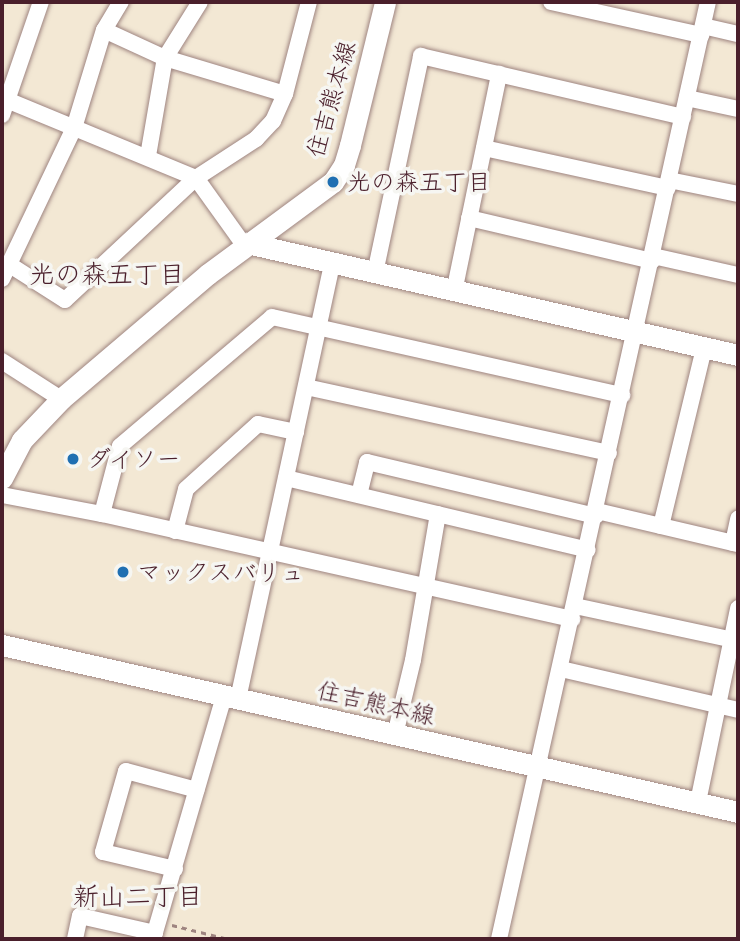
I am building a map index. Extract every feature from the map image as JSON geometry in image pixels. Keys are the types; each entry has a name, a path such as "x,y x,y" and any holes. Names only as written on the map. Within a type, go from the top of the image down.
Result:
{"main road":[{"name":"住吉熊本線","path":"2,478 22,440 61,399 246,244 312,201 333,182 344,165 385,2"},
{"path":"246,244 738,355"},
{"name":"住吉熊本線","path":"2,645 738,812"}],"street":[{"path":"41,2 4,105 148,156 196,178 246,244"},
{"path":"121,2 104,30 74,128 6,272 65,300 196,178 256,139 274,121 285,94 309,2"},
{"path":"148,156 165,58 200,2"},
{"path":"551,2 702,31 738,34"},
{"path":"499,939 574,613 708,2"},
{"path":"104,30 165,58 285,94"},
{"path":"375,273 421,57 683,117"},
{"path":"454,292 499,74"},
{"path":"687,98 738,109"},
{"path":"484,148 668,184 738,194"},
{"path":"469,218 652,259 738,275"},
{"path":"75,939 80,916 155,931 197,790 231,698 270,553 332,264"},
{"path":"102,514 120,446 272,317 622,395"},
{"path":"661,526 704,348"},
{"path":"2,361 61,399"},
{"path":"306,387 609,453"},
{"path":"175,530 186,489 258,424 296,432"},
{"path":"359,495 367,462 736,543 738,519"},
{"path":"286,478 588,550"},
{"path":"2,495 102,514 427,586 735,640"},
{"path":"395,735 427,586 438,514"},
{"path":"698,802 717,706 735,640 738,608"},
{"path":"561,669 738,710"},
{"path":"175,869 103,852 126,771 197,790"}],"path":[{"path":"155,931 228,939"}],"place":[{"name":"光の森五丁目","path":"333,182"},
{"name":"ダイソー","path":"73,459"},
{"name":"マックスバリュ","path":"123,572"}],"district":[{"name":"光の森五丁目","path":"107,274"},
{"name":"新山二丁目","path":"138,896"}]}
